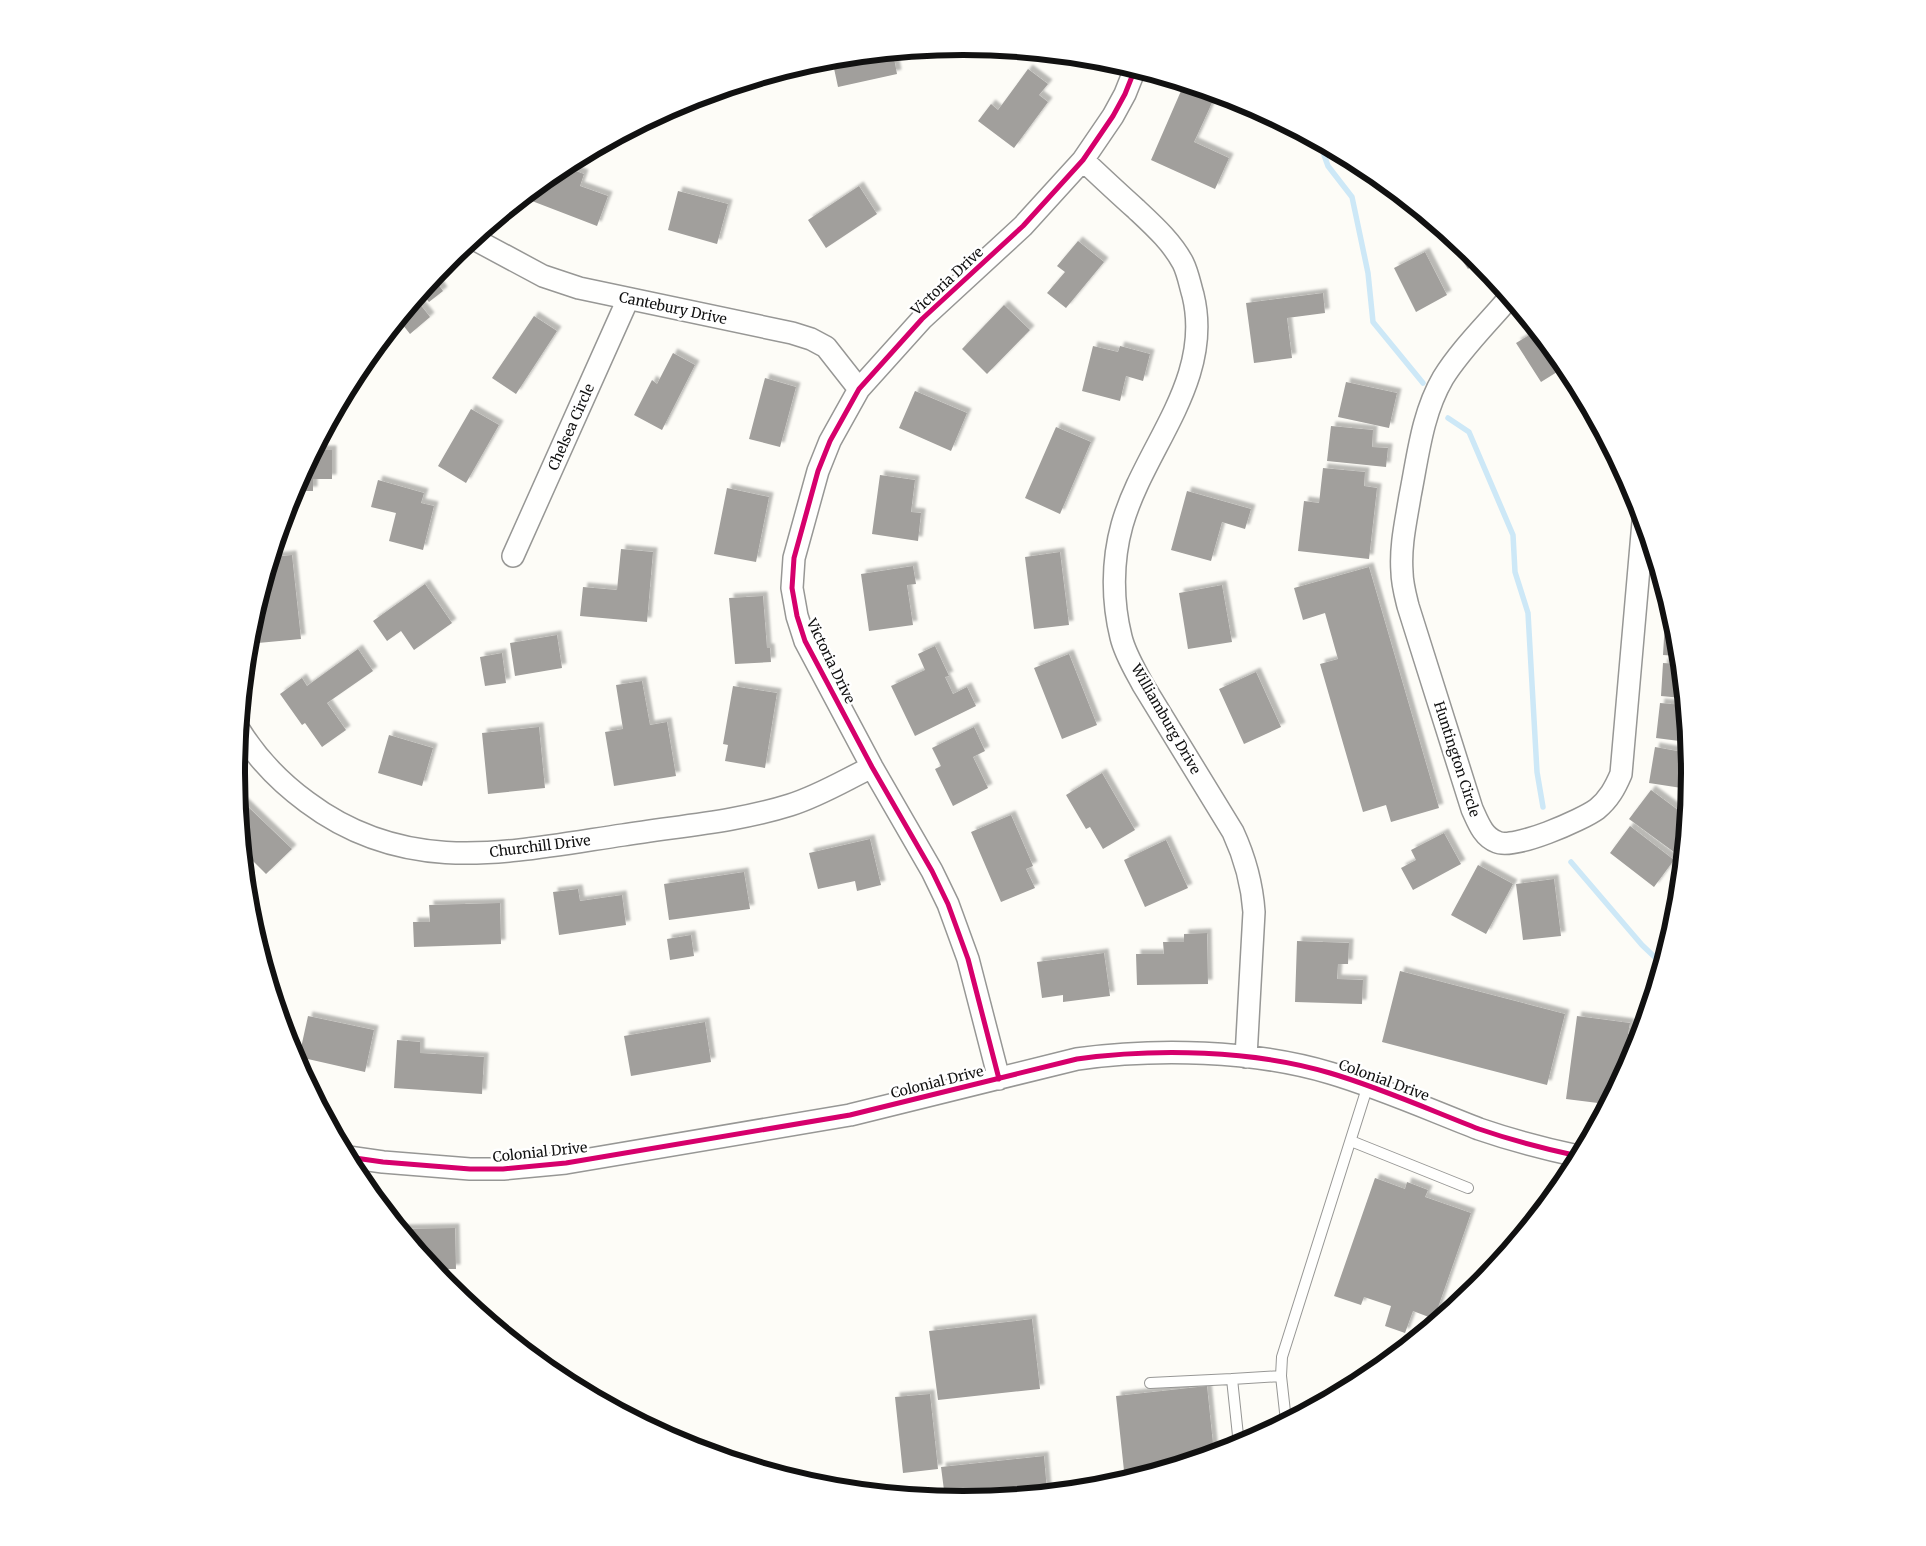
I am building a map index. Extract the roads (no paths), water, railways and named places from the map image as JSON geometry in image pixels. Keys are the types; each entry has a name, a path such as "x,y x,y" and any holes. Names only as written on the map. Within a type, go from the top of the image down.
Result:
{"street":[{"name":"Victoria Drive","path":"999,1079 968,959 959,932 932,871 872,767 805,641 796,616 792,588 794,558 818,471 830,441 859,389 922,319 1023,226 1083,160 1121,102 1132,75"},
{"name":"Williamburg Drive","path":"1083,160 1155,227 1171,245 1183,263 1195,305 1197,343 1193,365 1182,394 1128,508 1122,525 1117,552 1114,584 1122,639 1132,663 1143,685 1233,832 1249,873 1254,912 1246,1057"},
{"name":"Cantebury Drive","path":"480,242 543,276 579,288 792,333 812,339 826,347 859,389"},
{"name":"Chelsea Circle","path":"513,556 628,299"},
{"name":"Huntington Circle","path":"1505,303 1456,360 1443,378 1434,397 1421,439 1403,535 1402,554 1402,580 1408,606 1472,810 1479,826 1488,837 1498,843 1520,842 1578,820 1607,800 1615,789 1621,774 1642,538"},
{"name":"Churchill Drive","path":"246,739 289,789 340,825 402,847 456,854 515,851 738,817 789,806 807,800 872,767"},
{"name":"Colonial Drive","path":"357,1158 470,1169 503,1169 546,1165 810,1123 1077,1059 1106,1055 1177,1053 1246,1057 1297,1064 1368,1085 1504,1137 1571,1154"}],"lane":[{"path":"1285,1415 1281,1376 1282,1357 1368,1085"},
{"path":"1350,1141 1468,1188"},
{"path":"1150,1383 1281,1376"},
{"path":"1232,1379 1238,1436"}],"waterway":[{"path":"1323,151 1328,166 1352,197 1368,273 1373,322 1423,383"},
{"path":"1448,418 1469,432 1513,535 1515,572 1528,613 1537,772 1543,807"},
{"path":"1571,862 1642,945 1657,959"}]}
